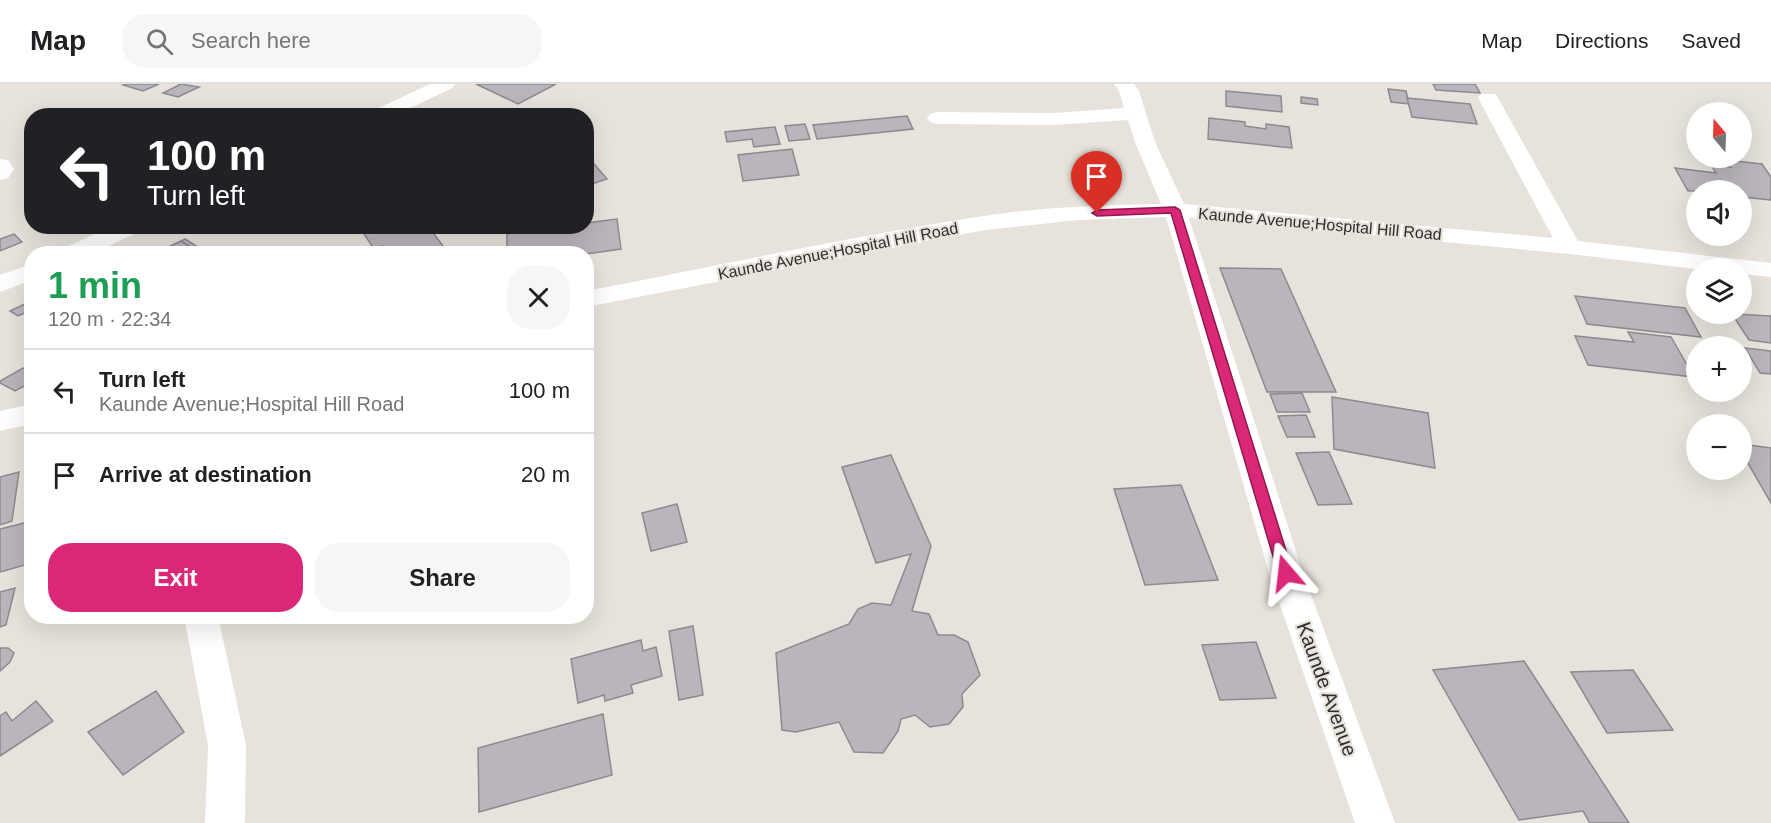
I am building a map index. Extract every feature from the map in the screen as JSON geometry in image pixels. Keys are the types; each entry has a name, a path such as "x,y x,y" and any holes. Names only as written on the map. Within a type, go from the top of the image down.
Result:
{"street":[{"path":"394,108 445,84"},
{"name":"Kaunde Avenue","path":"1124,84 1129,91 1145,142 1175,210 1286,573 1375,823"},
{"path":"1488,98 1570,247"},
{"path":"937,118 1054,119 1136,113"},
{"path":"0,165 3,169 0,173"},
{"name":"Kaunde Avenue;Hospital Hill Road","path":"594,297 985,223 1078,213 1175,210 1570,247 1771,270"},
{"path":"88,246 115,234"},
{"path":"0,284 24,274"},
{"path":"0,421 24,416"},
{"path":"202,624 227,745 225,823"}],"building":[{"path":"159,84 143,91 123,85"},
{"path":"181,84 199,87 178,97 163,93"},
{"path":"476,84 556,84 518,104"},
{"path":"1433,84 1475,84 1480,93 1436,90"},
{"path":"1388,89 1406,91 1409,104 1391,102"},
{"path":"1226,91 1281,96 1282,112 1226,106"},
{"path":"1301,97 1317,99 1318,105 1301,103"},
{"path":"1407,98 1470,104 1477,124 1412,117"},
{"path":"907,116 913,129 817,139 813,125"},
{"path":"1209,118 1245,122 1245,126 1266,129 1266,124 1289,127 1292,148 1208,139"},
{"path":"805,124 810,139 789,141 785,126"},
{"path":"775,127 780,144 754,147 752,139 727,142 725,132"},
{"path":"792,149 799,175 743,181 738,155"},
{"path":"1752,163 1762,164 1771,177 1771,200 1752,198 1752,180 1686,180 1686,187 1675,168 1716,173 1713,168 1752,168"},
{"path":"594,164 607,179 594,183"},
{"path":"617,219 621,249 594,253 594,246 507,246 507,234 594,234 594,222"},
{"path":"14,234 22,242 0,251 0,239"},
{"path":"364,234 434,234 443,246 383,246 372,246"},
{"path":"185,239 196,246 170,246"},
{"path":"181,241 189,246 171,246"},
{"path":"1220,268 1281,269 1336,392 1267,392"},
{"path":"1575,296 1685,308 1686,324 1694,324 1700,336 1692,336 1587,324"},
{"path":"24,304 24,313 18,316 10,311"},
{"path":"1752,315 1771,316 1771,343 1752,340 1752,336 1746,336 1739,324 1752,324"},
{"path":"1628,332 1671,337 1686,363 1686,376 1588,365 1575,336 1634,342"},
{"path":"1752,349 1771,351 1771,374 1760,373 1752,360"},
{"path":"24,368 24,386 15,391 0,381"},
{"path":"1302,393 1310,412 1277,412 1270,394"},
{"path":"1332,397 1428,413 1435,468 1334,449"},
{"path":"1306,415 1315,437 1287,437 1278,416"},
{"path":"1752,445 1771,448 1771,503 1752,470"},
{"path":"1329,452 1352,504 1318,505 1296,453"},
{"path":"891,455 931,546 912,611 929,614 938,635 954,635 968,642 980,675 962,694 963,707 949,724 930,727 915,715 901,719 898,731 883,753 854,752 839,722 796,732 782,730 776,653 849,624 858,609 872,603 891,605 911,554 876,563 842,467"},
{"path":"19,472 12,521 0,525 0,477"},
{"path":"1181,485 1218,580 1145,585 1114,489"},
{"path":"677,504 687,542 651,551 642,513"},
{"path":"24,523 24,565 0,572 0,529"},
{"path":"15,588 6,625 0,627 0,592"},
{"path":"693,626 703,695 679,700 669,631"},
{"path":"641,640 643,651 656,647 662,676 631,685 633,693 605,701 604,695 578,703 571,659"},
{"path":"1256,642 1276,698 1220,700 1202,645"},
{"path":"0,648 8,648 14,653 10,662 0,671"},
{"path":"1524,661 1629,823 1590,823 1583,811 1519,820 1433,670"},
{"path":"1633,670 1673,730 1607,733 1571,672"},
{"path":"156,691 184,732 123,775 88,732"},
{"path":"36,701 53,721 0,756 0,716 6,712 12,721"},
{"path":"603,714 612,775 479,812 478,748"}],"route":[{"path":"1097,213 1175,210 1286,573"}]}
